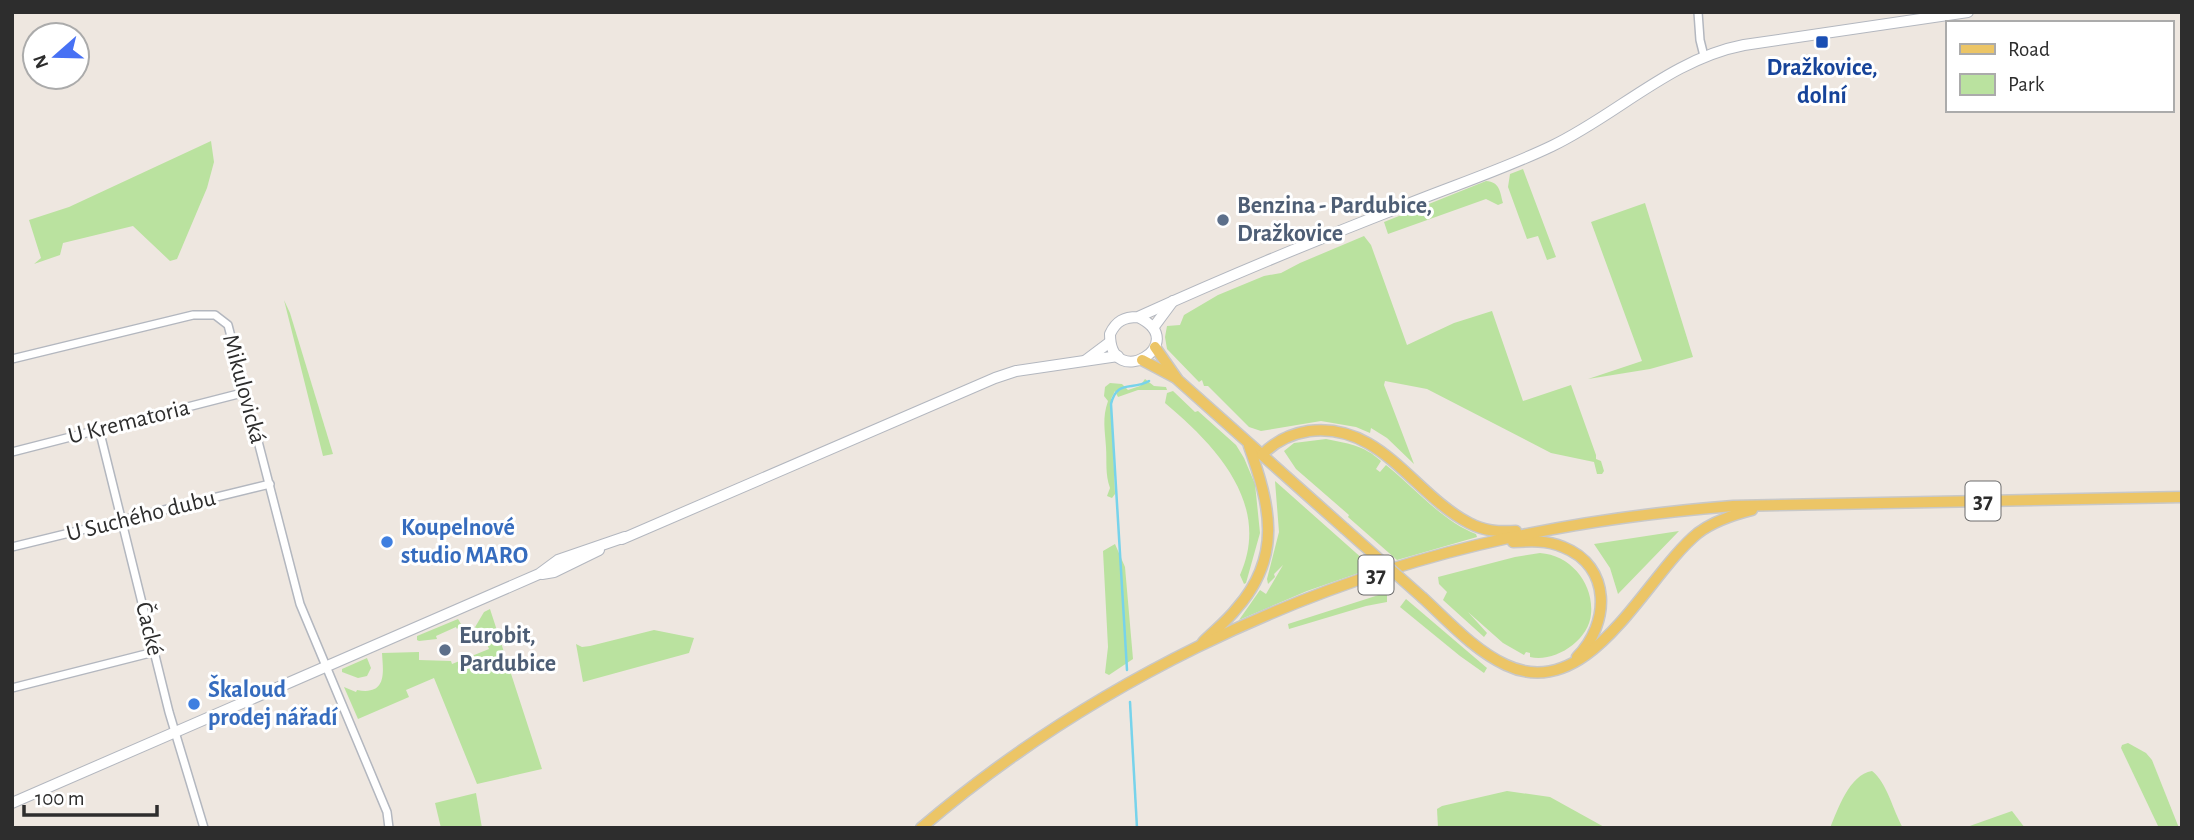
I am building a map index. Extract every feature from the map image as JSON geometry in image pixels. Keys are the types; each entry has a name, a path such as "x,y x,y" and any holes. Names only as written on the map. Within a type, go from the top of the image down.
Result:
{"main road":[{"path":"1118,356 1110,342 1110,334 1119,321 1138,317 1332,234 1550,147 1681,67 1704,56 1744,45 1927,15 1968,12"},
{"path":"1153,328 1174,301"},
{"path":"1138,317 1153,328 1155,347 1178,380"},
{"path":"1085,360 1110,342"},
{"path":"12,803 539,574 563,568 625,537 995,377 1016,371 1118,356 1135,362 1142,360 1155,347"},
{"path":"1142,360 1178,380 1474,644 1516,669 1536,673 1563,667 1583,658 1599,645 1674,558 1701,531 1727,517 1784,504"},
{"path":"1262,456 1277,442 1296,434 1323,430 1344,433 1378,449 1470,523 1499,532 1554,528"},
{"path":"1196,649 1237,610 1248,595 1265,558 1268,537 1266,498 1248,443"},
{"name":"37","path":"921,828 975,785 1043,738 1121,689 1196,649 1323,594 1483,544 1554,528 1663,512 1784,504 2182,497"},
{"path":"539,574 552,563 625,537"},
{"path":"1483,544 1534,541 1556,545 1573,552 1588,567 1600,592 1600,618 1588,645 1563,667"}],"street":[{"path":"1698,12 1704,56"},
{"name":"Mikulovická","path":"12,359 193,315 215,315 228,325 300,604 387,813 389,828"},
{"name":"U Krematoria","path":"12,452 246,392"},
{"name":"Čacké","path":"99,429 154,652 205,828"},
{"name":"U Suchého dubu","path":"12,547 270,484"},
{"path":"12,688 154,652"}],"green space":[{"path":"211,141 214,162 207,188 177,259 170,261 133,226 63,243 60,255 34,264 41,258 29,220 69,207"},
{"path":"1523,169 1556,257 1547,260 1538,236 1527,239 1508,187 1510,174"},
{"path":"1486,181 1497,186 1503,203 1498,205 1486,199 1388,234 1384,222"},
{"path":"1645,203 1693,357 1650,369 1588,379 1642,361 1591,222"},
{"path":"1364,236 1371,245 1407,345 1454,323 1492,311 1523,401 1571,385 1596,459 1601,461 1604,471 1602,474 1597,474 1594,462 1551,453 1427,389 1385,381 1384,385 1414,464 1387,438 1371,428 1370,433 1356,427 1321,421 1261,431 1249,427 1167,349 1167,326 1180,325 1184,315 1218,295 1264,276 1281,273"},
{"path":"284,300 290,313 333,454 323,456"},
{"path":"1145,379 1154,386 1166,387 1167,390 1138,390 1118,397 1115,391 1111,399 1115,494 1112,498 1107,496 1110,488 1106,468 1104,419 1108,401 1104,396 1105,387 1110,383 1122,384 1128,390 1140,386"},
{"path":"1173,391 1236,445 1255,484 1260,533 1244,584 1240,575 1248,549 1249,524 1244,500 1219,457 1165,403 1167,393"},
{"path":"1326,439 1368,451 1381,461 1376,469 1380,472 1386,465 1440,513 1477,537 1397,560 1296,469 1284,451 1294,443"},
{"path":"1275,481 1373,568 1307,591 1239,620 1260,590 1266,594 1283,565 1268,584 1279,532"},
{"path":"1679,531 1618,594 1610,568 1594,544"},
{"path":"1115,544 1125,567 1133,659 1109,675 1105,673 1108,647 1103,551"},
{"path":"1540,553 1551,555 1571,565 1589,592 1589,624 1577,641 1559,653 1539,658 1530,657 1530,653 1526,652 1524,655 1503,643 1468,612 1487,633 1484,637 1443,600 1447,592 1439,584 1438,577"},
{"path":"1385,593 1387,602 1289,629 1288,624"},
{"path":"1406,599 1487,668 1484,673 1400,607"},
{"path":"490,609 542,769 477,784 434,678 406,690 409,697 358,719 344,687 356,692 379,686 383,674 382,653 419,652 419,660 451,661 452,664 489,649 483,634 473,638 471,634 484,612"},
{"path":"458,619 461,624 457,629 456,627 436,636 437,639 417,640 417,636"},
{"path":"654,630 694,638 689,653 583,682 576,644 582,647 590,646"},
{"path":"367,658 371,668 367,676 358,678 342,672 342,669"},
{"path":"2128,743 2146,753 2152,760 2179,828 2159,828 2121,748"},
{"path":"1872,771 1886,789 1903,828 1830,828 1851,786 1864,774"},
{"path":"1507,791 1550,797 1606,828 1438,828 1437,809 1442,806"},
{"path":"476,793 482,828 441,828 435,803"},
{"path":"2012,811 2025,828 1964,828"}],"waterway":[{"path":"1127,670 1111,404 1121,388 1149,381"},
{"path":"1130,702 1137,828"}],"place":[{"name":"Dražkovice, dolní","path":"1822,42"},
{"name":"Benzina - Pardubice, Dražkovice","path":"1223,220"},
{"name":"Koupelnové studio MARO","path":"387,542"},
{"name":"Eurobit, Pardubice","path":"445,650"},
{"name":"Škaloud prodej nářadí","path":"194,704"}]}
